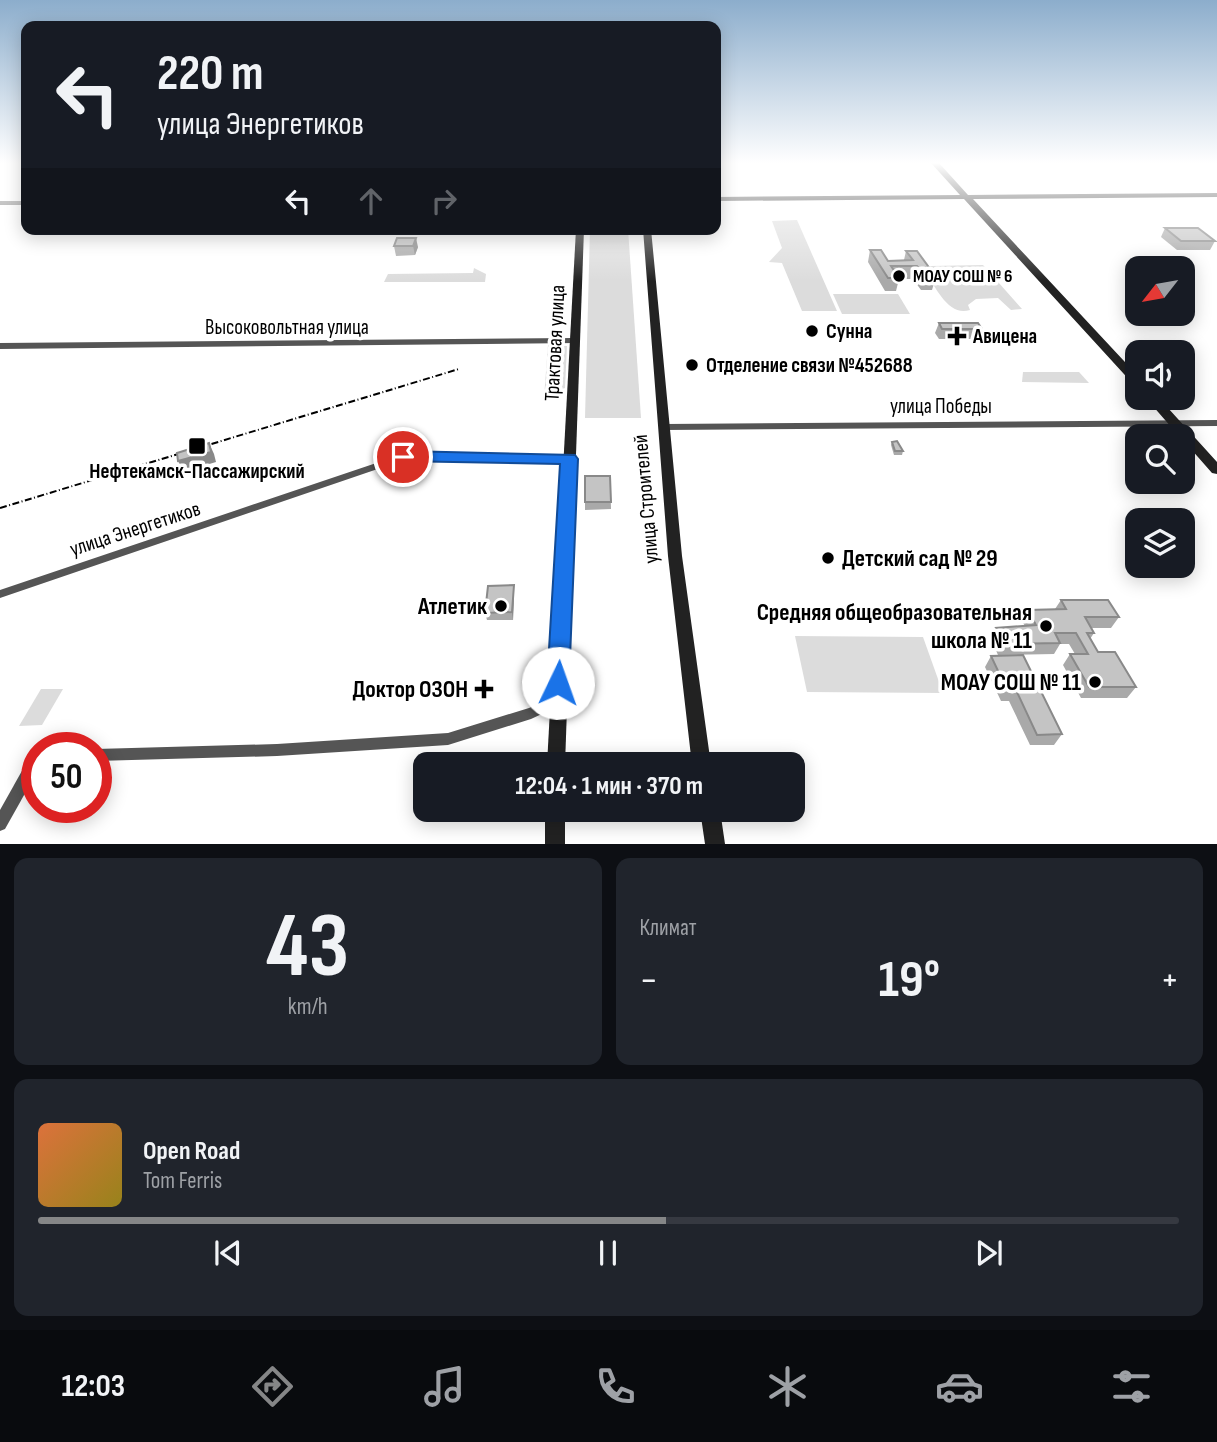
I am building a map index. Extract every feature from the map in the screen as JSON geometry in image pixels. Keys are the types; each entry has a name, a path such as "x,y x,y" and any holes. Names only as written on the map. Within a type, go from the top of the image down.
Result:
{"main road":[{"path":"972,202 1125,369"},
{"name":"Трактовая улица","path":"556,752 580,235"},
{"name":"улица Строителей","path":"648,235 675,556 700,752"},
{"path":"1162,410 1217,470"},
{"path":"555,822 555,844"},
{"path":"712,822 715,844"}],"street":[{"path":"0,203 21,203"},
{"name":"Высоковольтная улица","path":"0,346 574,341"},
{"name":"улица Победы","path":"665,427 1217,423"},
{"name":"улица Энергетиков","path":"0,593 403,457 569,459"},
{"path":"112,755 277,750 448,739 531,713 557,701"},
{"path":"0,824 21,787"}],"shaded area":[{"path":"797,220 837,311 802,311 782,263 769,262 782,248 772,221"},
{"path":"590,235 628,235 641,418 585,418"},
{"path":"983,265 1022,309 1011,310 998,298 976,299 968,305 970,310 956,309 944,300 926,273 926,268 931,266"},
{"path":"474,268 486,274 485,282 384,282 388,274 473,273"},
{"path":"833,294 898,294 910,314 842,314"},
{"path":"548,345 567,346 565,388 544,398"},
{"path":"1023,372 1079,372 1089,383 1022,382"},
{"path":"795,636 923,637 943,693 807,692"},
{"path":"41,689 63,689 42,725 19,726"}],"building":[{"path":"1165,228 1198,228 1215,241 1181,241"},
{"path":"397,238 416,238 413,246 394,246"},
{"path":"870,250 881,250 888,261 913,260 906,251 917,251 936,277 925,277 917,266 891,266 899,278 888,278"},
{"path":"939,323 978,323 982,329 942,329"},
{"path":"897,441 903,451 895,451 892,442"},
{"path":"209,443 211,452 178,461 177,453"},
{"path":"585,476 610,476 611,502 585,502"},
{"name":"Атлетик","path":"514,585 512,612 485,613 488,586"},
{"path":"1061,600 1108,600 1119,617 1085,617 1094,633 1087,633 1098,652 1115,652 1136,687 1089,687 1070,654 1088,654 1076,633 1055,633 1060,643 1004,644 996,628 1036,625 1028,610 1066,609"},
{"path":"1023,655 1062,734 1037,735 1016,690 1007,690 991,656"}],"railway":[{"path":"0,508 459,369"}],"place":[{"name":"МОАУ СОШ № 6","path":"899,276"},
{"name":"Сунна","path":"812,331"},
{"name":"Авицена","path":"957,336"},
{"name":"Отделение связи №452688","path":"692,365"},
{"name":"Нефтекамск-Пассажирский","path":"197,446"},
{"name":"Детский сад № 29","path":"828,558"},
{"name":"Атлетик","path":"501,606"},
{"name":"Средняя общеобразовательная школа № 11","path":"1046,626"},
{"name":"МОАУ СОШ № 11","path":"1095,682"},
{"name":"Доктор ОЗОН","path":"484,689"}],"route":[{"path":"403,457 569,459 558,683"}]}
